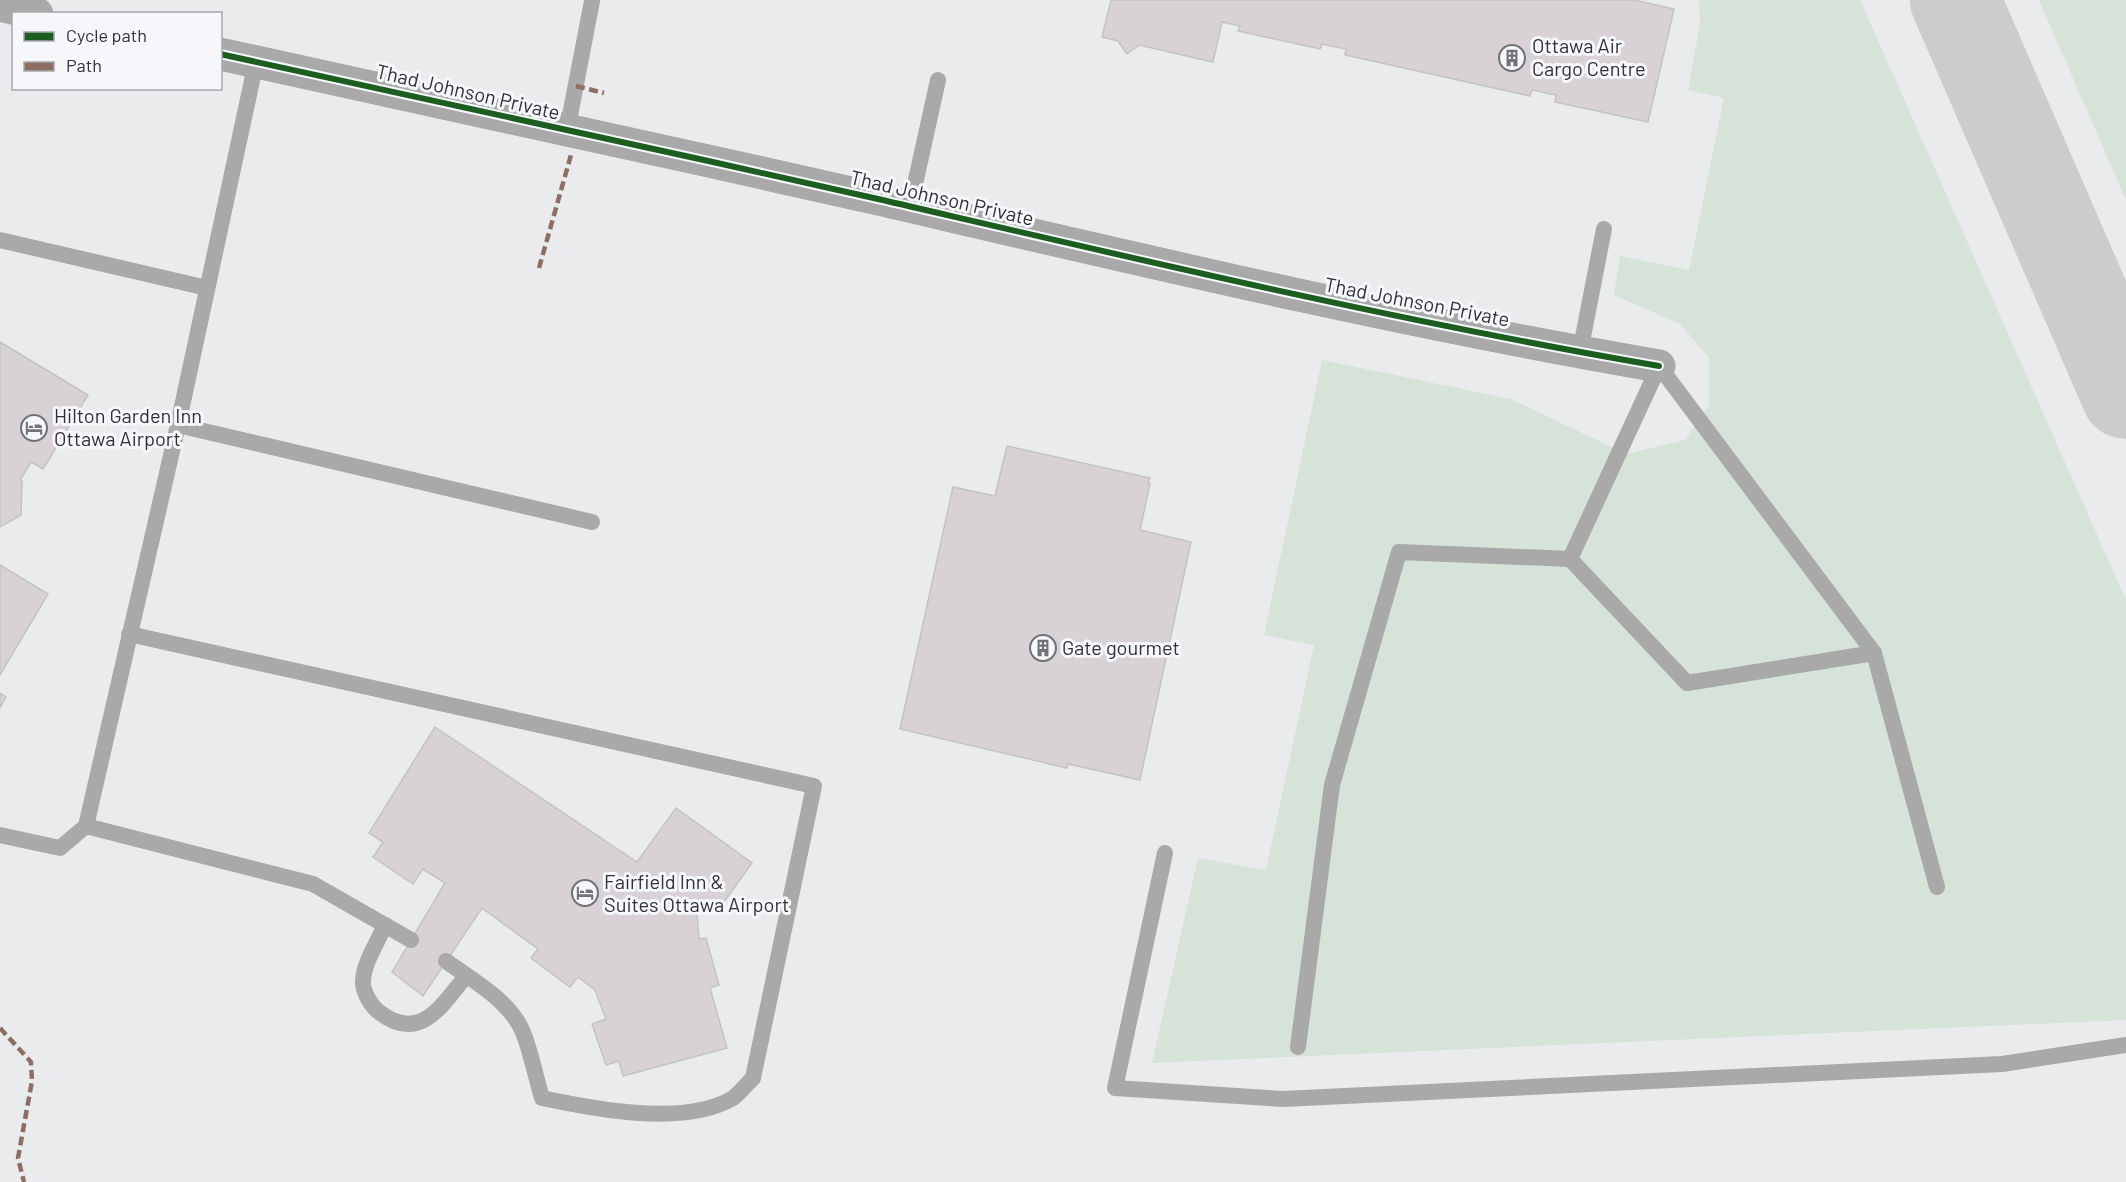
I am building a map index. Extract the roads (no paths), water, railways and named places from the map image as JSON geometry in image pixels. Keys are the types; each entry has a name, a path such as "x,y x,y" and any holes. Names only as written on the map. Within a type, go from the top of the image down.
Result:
{"street":[{"path":"0,5 29,12"},
{"name":"Thad Johnson Private","path":"222,54 1288,293 1659,366"}],"lane":[{"path":"567,131 592,2"},
{"path":"0,836 60,848 86,826 178,425 256,62"},
{"path":"910,207 938,80"},
{"path":"1580,352 1604,229"},
{"path":"0,240 207,288"},
{"path":"1570,559 1659,366 1874,653 1937,887"},
{"path":"178,425 592,522"},
{"path":"1298,1047 1332,784 1399,552 1570,559 1687,683 1874,653"},
{"path":"129,634 814,786 753,1078 734,1097 712,1107 689,1112 663,1113 597,1110 542,1098 521,1028 511,1012 496,997 446,961"},
{"path":"86,826 313,884 411,940"},
{"path":"1165,853 1114,1088 1283,1099 2002,1064 2126,1045"},
{"path":"385,925 365,971 363,988 377,1010 389,1019 410,1025 426,1020 443,1004 466,976"}],"place":[{"name":"Ottawa Air Cargo Centre","path":"1512,58"},
{"name":"Hilton Garden Inn Ottawa Airport","path":"34,428"},
{"name":"Gate gourmet","path":"1043,648"},
{"name":"Fairfield Inn & Suites Ottawa Airport","path":"585,893"}]}
